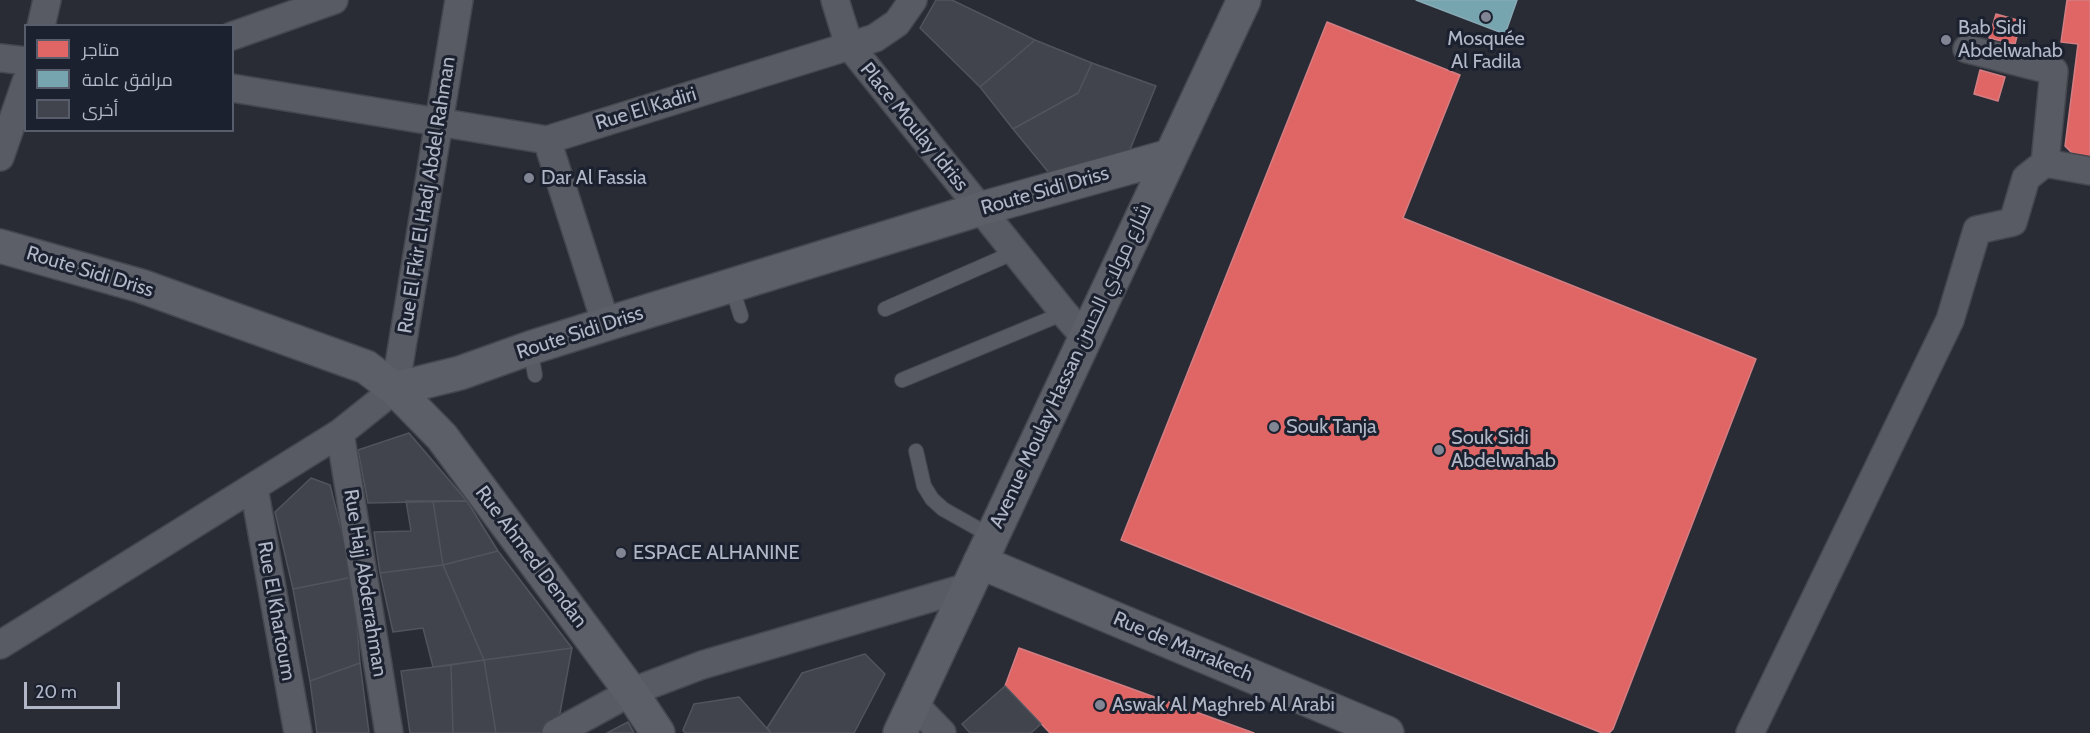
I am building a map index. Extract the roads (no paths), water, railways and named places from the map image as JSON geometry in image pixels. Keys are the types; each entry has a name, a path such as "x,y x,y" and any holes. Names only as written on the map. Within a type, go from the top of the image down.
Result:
{"street":[{"path":"41,24 47,0"},
{"path":"234,35 334,0"},
{"name":"Rue El Fkir El Hadj Abdel Rahman","path":"395,389 459,0"},
{"path":"835,0 849,45"},
{"name":"Avenue Moulay Hassan شارع مولاي الحسن","path":"900,733 980,562 1075,325 1170,156 1244,0"},
{"name":"Rue El Kadiri","path":"234,88 547,140 875,38 897,23 912,3"},
{"name":"Place Moulay Idriss","path":"849,45 1075,325"},
{"path":"1750,733 1950,320 1977,230 2013,222 2026,178 2045,163 2054,71 1967,49"},
{"path":"0,58 24,61"},
{"path":"0,157 24,88"},
{"path":"547,140 606,324"},
{"name":"Route Sidi Driss","path":"0,246 141,286 366,367 395,389 532,361 606,324 980,209 1170,156"},
{"path":"2045,163 2090,171"},
{"path":"0,645 340,434 395,389"},
{"name":"Rue Ahmed Dendan","path":"395,389 442,437 631,692 658,733"},
{"name":"Rue Hajj Abderrahman","path":"340,434 389,733"},
{"name":"Rue El Khartoum","path":"254,488 298,733"},
{"path":"556,733 631,692 980,562"},
{"name":"Rue de Marrakech","path":"980,562 1387,733"},
{"path":"914,704 942,733"}],"lane":[{"path":"885,309 1015,252"},
{"path":"731,285 741,316"},
{"path":"902,380 1075,325"},
{"path":"916,451 924,486 980,562"}],"place":[{"name":"Mosquée Al Fadila","path":"1486,17"},
{"name":"Bab Sidi Abdelwahab","path":"1946,40"},
{"name":"Dar Al Fassia","path":"529,178"},
{"name":"Souk Tanja","path":"1274,427"},
{"name":"Souk Sidi Abdelwahab","path":"1439,450"},
{"name":"ESPACE ALHANINE","path":"621,553"},
{"name":"Aswak Al Maghreb Al Arabi","path":"1100,705"}]}
